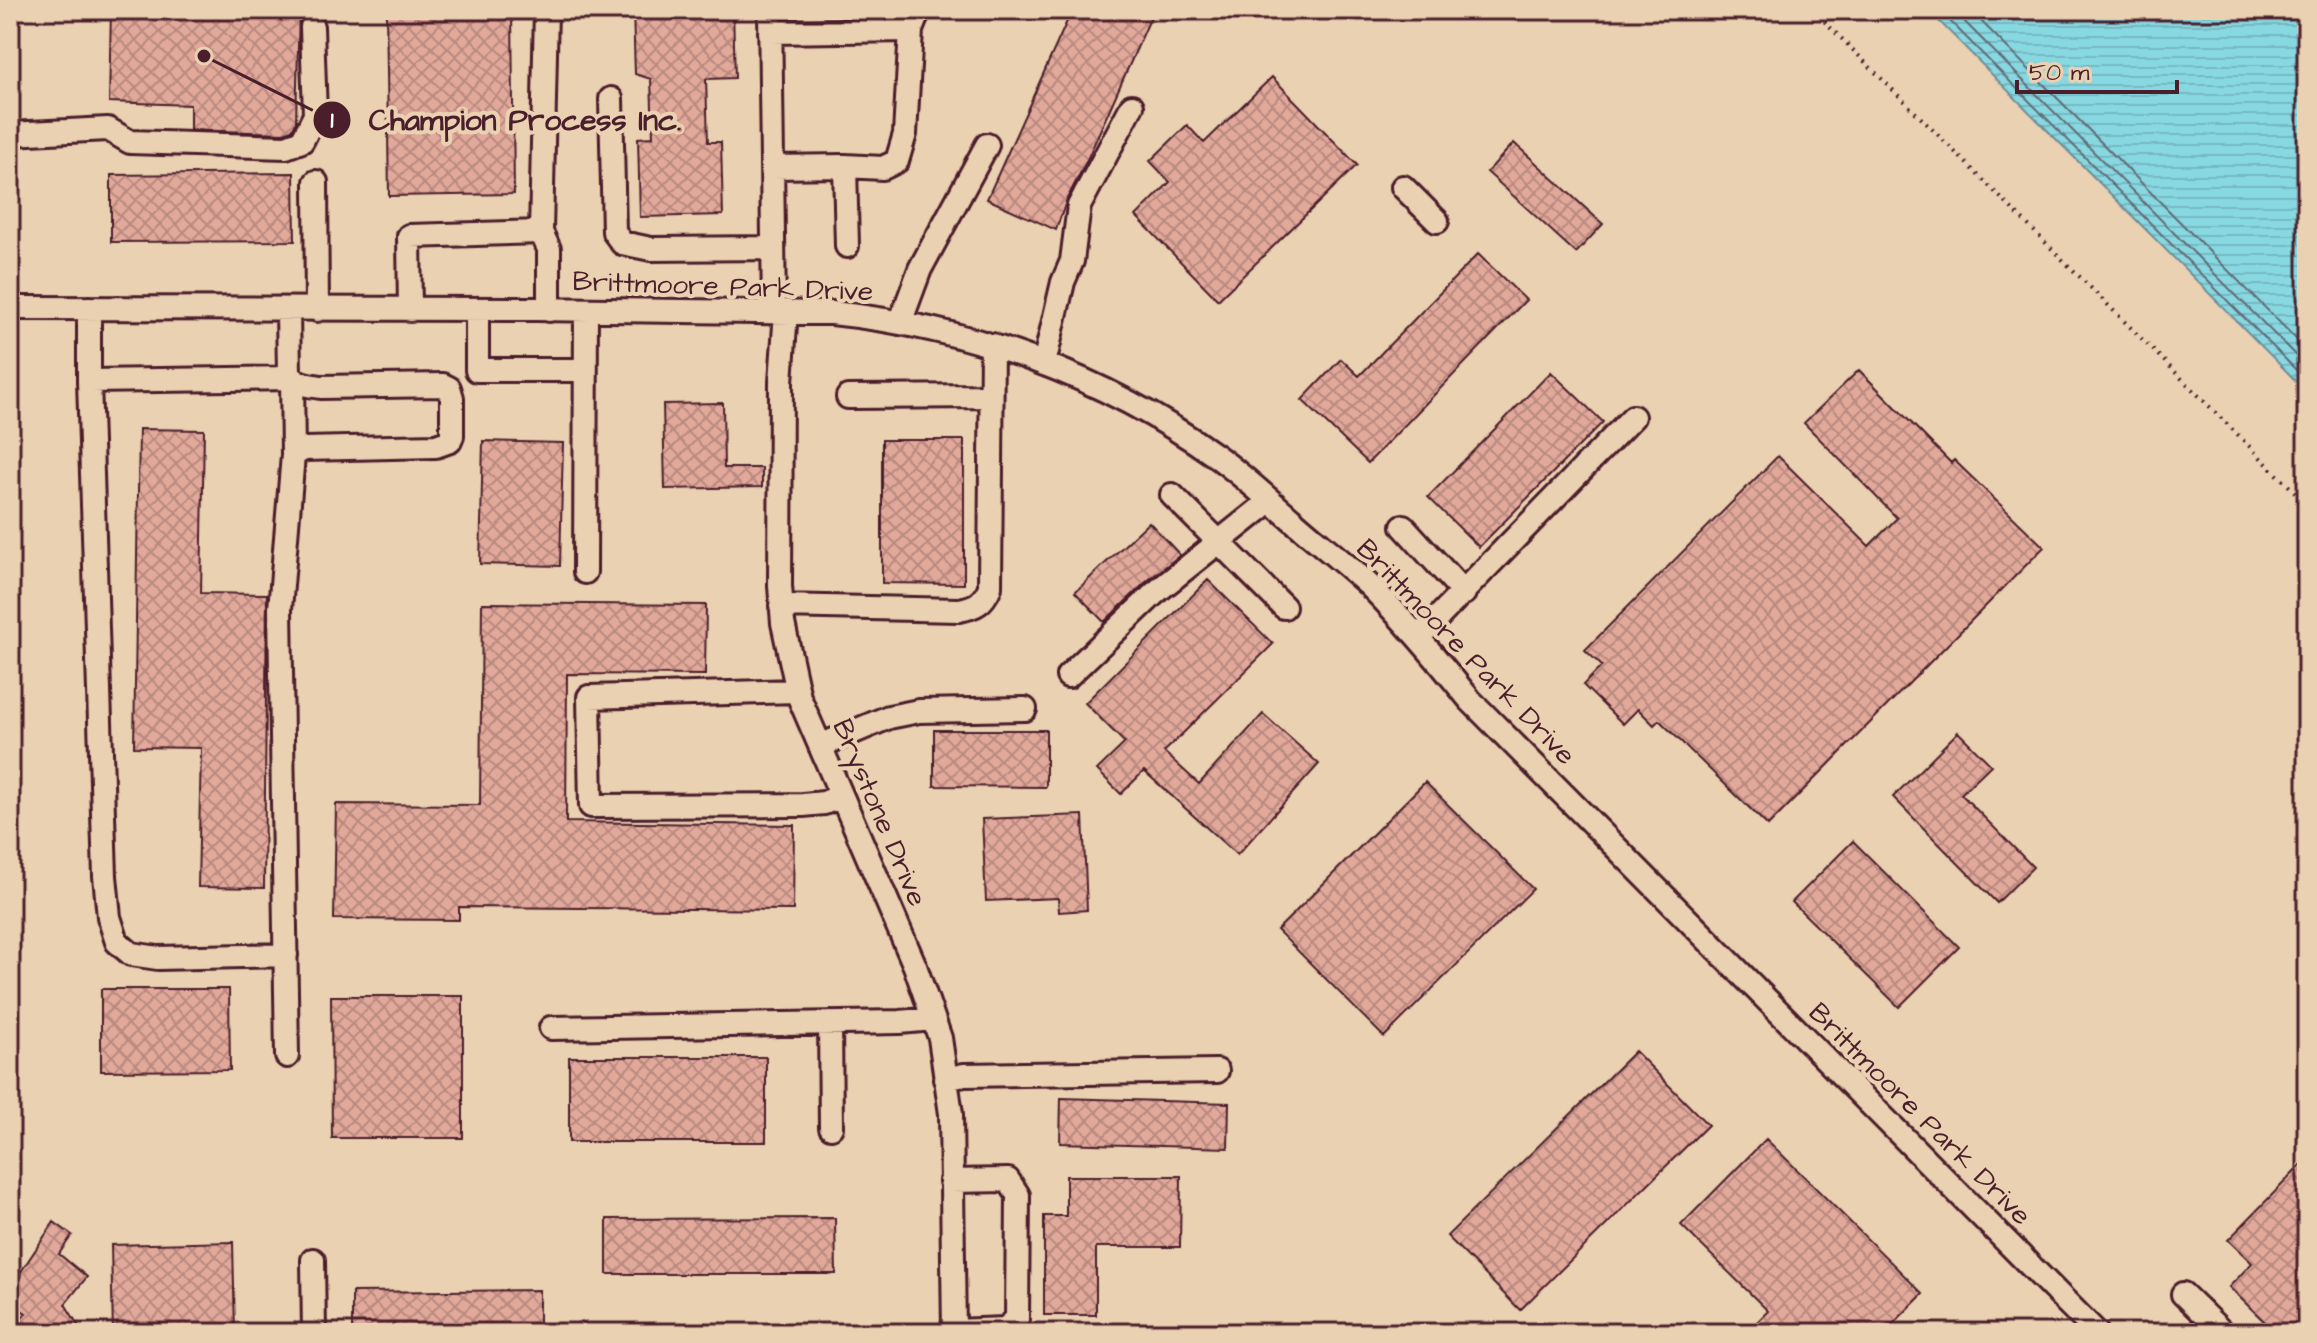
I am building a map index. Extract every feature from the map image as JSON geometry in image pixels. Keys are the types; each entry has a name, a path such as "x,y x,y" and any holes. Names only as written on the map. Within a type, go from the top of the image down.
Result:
{"street":[{"path":"546,10 541,232 549,249 549,310"},
{"path":"770,21 915,20 905,134 897,161 883,168 772,167"},
{"name":"Brystone Drive","path":"770,21 773,248 780,311 781,606 797,691 915,966 940,1038 951,1114 954,1332"},
{"path":"10,134 108,129 130,142 286,147 302,141 315,115 312,27"},
{"path":"611,99 614,232 622,243 651,249 773,248"},
{"path":"1044,364 1063,282 1072,261 1079,206 1132,106"},
{"path":"900,323 920,269 987,145"},
{"path":"845,166 847,246"},
{"path":"316,182 317,310"},
{"path":"1403,187 1437,221"},
{"path":"410,310 409,236 541,232"},
{"name":"Brittmoore Park Drive","path":"10,308 780,311 847,314 992,345 1044,364 1127,403 1189,438 1242,477 1368,585 1419,637 1470,700 2097,1333"},
{"path":"89,308 105,876 109,917 117,942 131,954 158,958 286,955"},
{"path":"477,309 477,370 585,370"},
{"path":"287,1056 280,609 293,455 288,310"},
{"path":"585,572 586,310"},
{"path":"781,606 959,610 975,607 985,600 990,587 992,345"},
{"path":"89,381 292,378 303,384 321,387 443,385 449,388 452,398 450,441 436,446 304,449 293,455"},
{"path":"848,397 991,396"},
{"path":"1419,637 1633,417"},
{"path":"1172,495 1284,607"},
{"path":"1068,676 1155,593 1270,501"},
{"path":"1403,526 1464,593"},
{"path":"797,691 589,697 591,806 803,805 824,803 841,796"},
{"path":"820,746 889,717 919,711 1025,709"},
{"path":"551,1028 933,1019"},
{"path":"830,1023 831,1127"},
{"path":"945,1079 964,1075 1217,1071"},
{"path":"951,1181 1008,1180 1018,1195 1017,1319 1005,1329 954,1332"},
{"path":"313,1260 314,1333"},
{"path":"2183,1294 2223,1333"}],"path":[{"path":"1813,10 2307,504"}],"water":[{"path":"1928,10 2307,10 2307,392"}],"building":[{"path":"111,10 299,10 296,122 292,130 284,133 190,130 190,105 109,102"},
{"path":"386,10 512,10 514,194 389,196"},
{"path":"633,10 733,10 735,78 706,79 708,142 721,142 723,215 640,217 638,138 653,137 651,79 635,74"},
{"path":"1072,10 1154,10 1067,199 1056,230 987,199"},
{"path":"1272,77 1357,165 1218,300 1136,216 1170,182 1150,161 1187,125 1204,143"},
{"path":"1514,143 1603,224 1576,253 1487,172"},
{"path":"294,173 295,241 111,242 111,175"},
{"path":"1478,254 1526,300 1368,463 1302,400 1341,359 1359,376"},
{"path":"1859,370 1951,463 1954,460 2044,547 1768,826 1659,720 1654,725 1638,709 1623,724 1583,685 1602,666 1585,650 1778,456 1869,546 1897,518 1804,423"},
{"path":"1551,372 1603,422 1479,547 1428,497"},
{"path":"723,403 724,468 762,468 762,487 665,489 663,404"},
{"path":"139,429 204,430 201,593 267,594 264,888 198,887 201,748 134,747"},
{"path":"882,440 964,440 964,584 882,583"},
{"path":"483,441 563,443 560,566 480,564"},
{"path":"1149,522 1180,555 1104,622 1075,592"},
{"path":"1208,580 1273,644 1164,752 1199,784 1263,714 1319,764 1237,855 1144,771 1121,794 1097,770 1125,743 1085,703"},
{"path":"482,603 706,605 705,675 567,674 566,822 794,825 793,910 459,907 459,920 334,919 336,804 480,805"},
{"path":"934,730 1046,730 1046,787 934,786"},
{"path":"1958,732 1991,765 1961,794 2033,867 1997,903 1893,797"},
{"path":"1425,782 1533,889 1384,1037 1277,930"},
{"path":"1083,815 1087,910 1059,912 1058,898 986,901 982,819"},
{"path":"1853,841 1959,947 1899,1007 1792,902"},
{"path":"101,989 229,989 230,1070 101,1071"},
{"path":"331,996 463,996 463,1138 332,1138"},
{"path":"1635,1051 1708,1125 1520,1310 1447,1236"},
{"path":"569,1057 766,1057 766,1142 569,1142"},
{"path":"1061,1098 1229,1103 1228,1148 1060,1143"},
{"path":"1766,1139 1923,1294 1884,1333 1746,1333 1768,1311 1681,1225"},
{"path":"2307,1159 2307,1333 2276,1333 2229,1287 2252,1263 2228,1240"},
{"path":"1066,1176 1181,1176 1180,1247 1096,1247 1096,1315 1044,1315 1044,1216 1066,1216"},
{"path":"835,1218 836,1274 607,1274 607,1219"},
{"path":"54,1222 72,1235 59,1254 87,1277 65,1304 83,1333 36,1333 20,1320 26,1313 10,1303 10,1288"},
{"path":"233,1242 235,1333 113,1333 111,1245"},
{"path":"539,1290 539,1333 352,1333 352,1292"}],"place":[{"name":"Champion Process Inc.","path":"204,56"}]}
